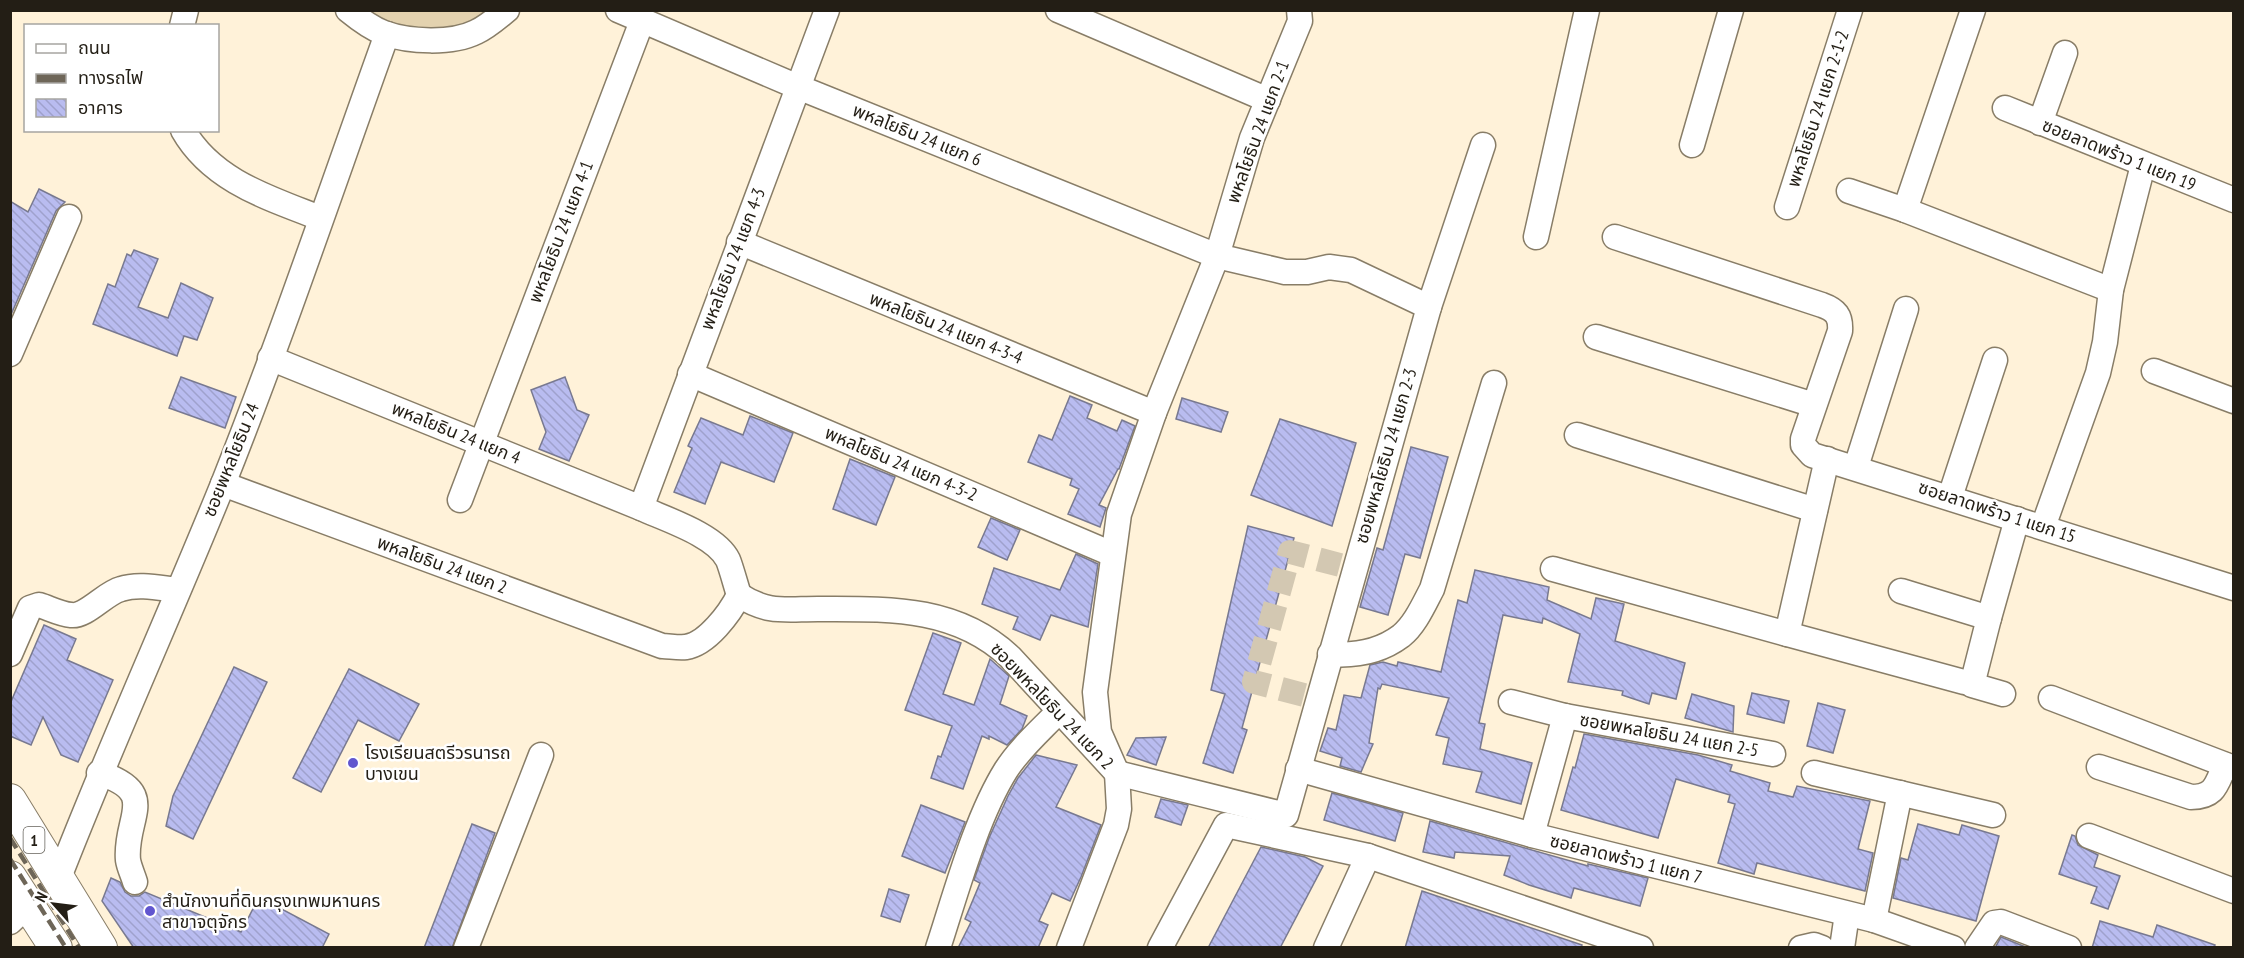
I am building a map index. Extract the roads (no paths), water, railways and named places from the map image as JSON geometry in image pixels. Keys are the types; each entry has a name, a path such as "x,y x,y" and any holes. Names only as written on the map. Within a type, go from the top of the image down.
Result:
{"main road":[{"name":"1","path":"10,800 101,948"},
{"path":"10,877 19,913 56,948"},
{"path":"19,913 58,880"}],"street":[{"path":"348,10 372,27 387,34 423,40 461,38 490,24 507,10"},
{"name":"พหลโยธิน 24 แยก 6","path":"618,10 798,87 1217,256 1285,272 1307,272 1329,267 1351,270 1429,307"},
{"name":"พหลโยธิน 24 แยก 4-3","path":"641,508 827,10"},
{"path":"1058,10 1268,100"},
{"name":"พหลโยธิน 24 แยก 2-1","path":"1117,773 1099,732 1095,692 1113,554 1123,503 1154,413 1217,256 1252,138 1300,21 1299,10"},
{"path":"1536,237 1587,10"},
{"path":"1692,145 1731,10"},
{"name":"พหลโยธิน 24 แยก 2-1-2","path":"1787,207 1850,10"},
{"path":"1905,210 1973,10"},
{"name":"พหลโยธิน 24 แยก 4-1","path":"460,500 642,21"},
{"name":"ซอยพหลโยธิน 24","path":"58,880 99,773 222,484 387,34"},
{"path":"2040,123 2065,53"},
{"name":"ซอยลาดพร้าว 1 แยก 19","path":"2005,108 2234,200"},
{"path":"184,132 198,151 215,168 238,184 320,218"},
{"name":"ซอยพหลโยธิน 24 แยก 2-3","path":"1298,770 1310,697 1330,654 1347,567 1483,145"},
{"path":"2043,527 2098,373 2105,342 2111,290 2143,165"},
{"path":"1849,191 1905,210 2111,290"},
{"path":"10,354 69,217"},
{"path":"1596,337 1814,405 1840,331 1841,322 1832,308 1615,237"},
{"name":"พหลโยธิน 24 แยก 4-3-4","path":"739,242 1154,413"},
{"path":"1856,467 1906,309"},
{"name":"พหลโยธิน 24 แยก 4","path":"270,358 641,508"},
{"path":"1950,497 1995,360"},
{"path":"2154,371 2234,401"},
{"name":"พหลโยธิน 24 แยก 4-3-2","path":"690,374 1113,554"},
{"path":"1330,654 1352,656 1378,648 1402,635 1419,614 1432,589 1494,383"},
{"name":"ซอยลาดพร้าว 1 แยก 15","path":"1814,405 1803,439 1803,445 1812,455 2234,588"},
{"path":"1577,435 1815,510"},
{"path":"1787,634 1827,459"},
{"name":"พหลโยธิน 24 แยก 2","path":"222,484 662,646 687,647 706,637 734,606 739,595"},
{"path":"641,508 700,535 719,548 728,560 739,595"},
{"path":"2002,694 1972,684 2017,519"},
{"path":"1553,569 1964,682"},
{"path":"10,654 30,608 34,605 72,615 80,614 111,592 123,588 146,587 178,590"},
{"path":"1901,591 1989,618"},
{"name":"ซอยพหลโยธิน 24 แยก 2","path":"739,595 752,604 768,609 920,612 942,619 995,643 1117,773 1286,815 1298,770"},
{"path":"2051,698 2229,767 2215,788 2205,797 2191,797 2099,767"},
{"name":"ซอยพหลโยธิน 24 แยก 2-5","path":"1511,702 1565,716 1773,754"},
{"path":"938,948 981,821 998,785 1019,753 1059,711"},
{"name":"ซอยพหลโยธิน 24 แยก 2-5","path":"1532,835 1565,716"},
{"path":"466,948 542,755"},
{"name":"ซอยลาดพร้าว 1 แยก 7","path":"1298,770 1532,835 1874,920 1953,948"},
{"path":"99,773 119,779 132,791 136,813 130,832 128,860 135,882"},
{"path":"1069,948 1116,825 1119,809 1117,773"},
{"path":"1814,773 1994,815"},
{"path":"1874,920 1900,793"},
{"path":"1160,948 1226,825 1368,856 1641,948"},
{"path":"2089,836 2234,891"},
{"path":"1326,948 1368,856"},
{"path":"1842,948 1847,915"},
{"path":"1977,948 1994,923 2001,922 2069,948"},
{"path":"1801,948 1814,945 1822,948"}],"tunnel":[{"path":"1304,695 1254,682 1290,552 1340,565"}],"railway":[{"path":"10,838 79,948"},
{"path":"10,859 66,948"}],"place":[{"name":"โรงเรียนสตรีวรนารถ บางเขน","path":"353,763"},
{"name":"สำนักงานที่ดินกรุงเทพมหานคร สาขาจตุจักร","path":"150,911"}]}
